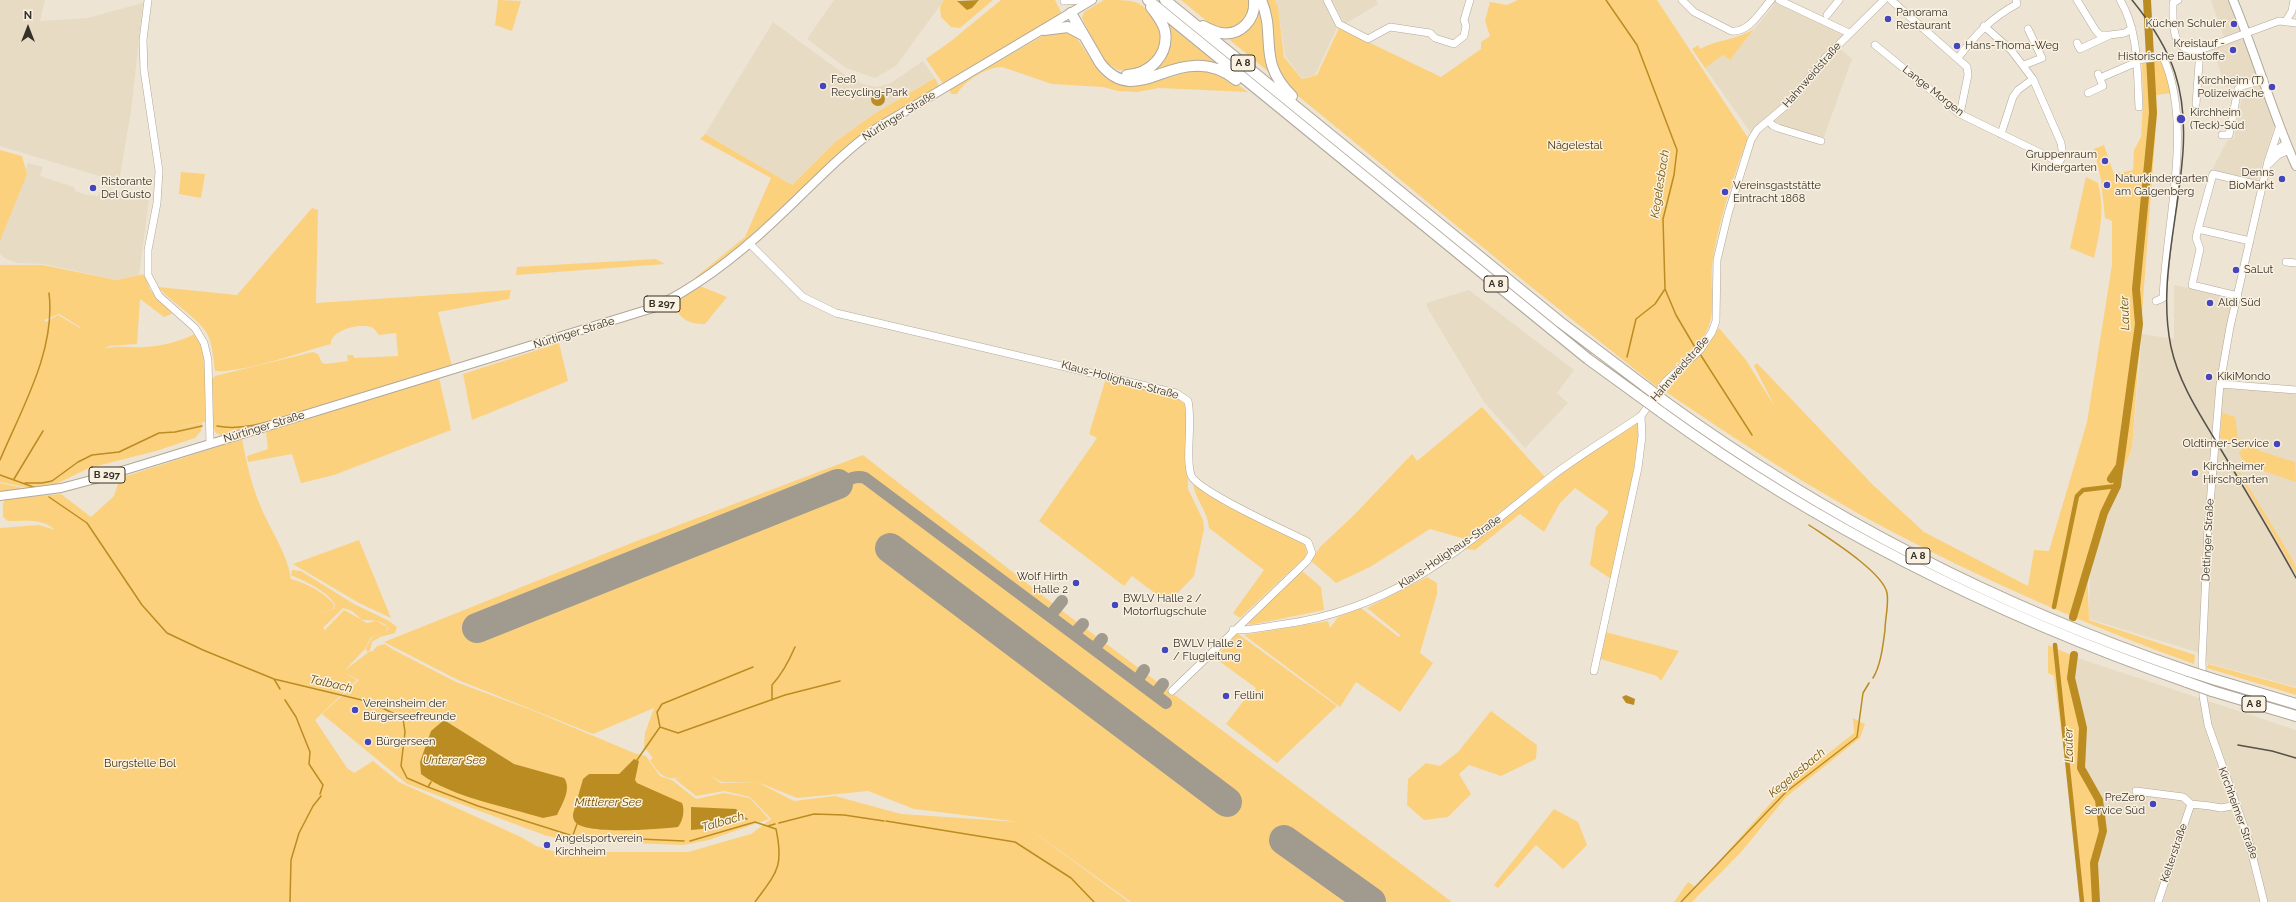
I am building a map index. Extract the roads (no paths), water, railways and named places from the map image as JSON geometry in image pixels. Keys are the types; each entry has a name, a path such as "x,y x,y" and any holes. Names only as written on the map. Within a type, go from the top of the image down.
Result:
{"highway":[{"path":"1100,63 1113,71 1134,75 1148,70 1158,60 1165,43 1164,31 1147,0"},
{"name":"A 8","path":"1147,0 1588,359 1661,412 1777,490 1843,529 1913,567 2044,628 2113,656 2212,691 2296,716"},
{"name":"A 8","path":"1165,0 1572,331 1667,403 1713,435 1802,492 1932,564 2007,600 2116,646 2188,671 2296,704"},
{"path":"1189,19 1217,32 1235,32 1242,28 1250,19 1254,10 1254,0"},
{"path":"1261,0 1265,17 1269,58 1281,85 1295,99 1296,106"},
{"path":"1071,13 1100,63 1111,74 1125,80 1145,80 1182,67 1198,66 1218,69 1240,82 1251,84"},
{"path":"1044,30 1068,27 1083,35"}],"main road":[{"name":"Nürtinger Straße","path":"0,496 73,485 638,314 683,292 749,243 861,139 1092,0"},
{"path":"2231,0 2241,26 2247,33 2279,128 2296,166"}],"street":[{"path":"148,0 143,40 144,70 159,171 157,203 148,250 148,275 159,296 195,328 204,342 208,360 210,443"},
{"path":"1071,13 1064,1 1085,0"},
{"path":"1327,0 1339,24 1368,40 1390,27 1430,33 1444,42 1457,43 1464,36 1466,26 1464,20 1470,0"},
{"path":"1682,0 1694,12 1731,31 1737,32 1746,29 1771,0"},
{"path":"1779,0 1850,33"},
{"path":"1827,15 1839,0"},
{"name":"Hahnweidstraße","path":"1641,416 1660,389 1697,353 1707,341 1716,321 1715,273 1728,214 1751,140 1767,122 1789,103 1826,57 1884,0"},
{"path":"1891,0 1967,67 1968,75 1960,114"},
{"path":"2077,0 2096,31 2100,35 2110,36"},
{"path":"2120,0 2126,10 2132,28 2139,60 2139,107"},
{"path":"2178,0 2173,3 2174,37 2181,46 2190,49 2200,50 2279,20 2296,22"},
{"path":"2286,21 2292,11 2294,0"},
{"path":"1958,58 1984,26 2016,2"},
{"path":"1984,26 2024,65 2033,79 2018,90 2013,97 2001,134"},
{"path":"2076,43 2080,49 2110,36 2125,33 2132,28"},
{"path":"2024,65 2042,58 2028,29"},
{"name":"Lange Morgen","path":"1876,45 1960,114 2059,162 2063,156 2061,143 2033,79"},
{"path":"2196,104 2200,50"},
{"path":"2088,93 2103,86 2099,76 2139,60 2163,57 2171,76 2176,100 2178,125 2163,298 2156,301"},
{"path":"2222,135 2229,135 2238,89 2241,86 2264,80"},
{"path":"1767,122 1778,128 1821,141"},
{"name":"Dettinger Straße","path":"2208,725 2203,696 2202,661 2208,528 2220,384 2250,241 2267,168 2279,128"},
{"path":"2271,154 2287,147"},
{"path":"2267,168 2287,147"},
{"path":"2238,296 2192,285 2200,249 2196,238 2198,228 2213,174 2264,186"},
{"path":"2198,228 2250,241"},
{"name":"Klaus-Holighaus-Straße","path":"749,243 803,297 836,313 1054,363 1182,396 1188,402 1190,409 1190,468 1194,479 1211,493 1308,542 1312,548 1312,553 1307,561 1172,691"},
{"path":"2286,262 2296,263"},
{"path":"2220,384 2296,390"},
{"path":"1594,670 1638,468 1642,436 1641,416"},
{"name":"Klaus-Holighaus-Straße","path":"1234,630 1315,620 1361,606 1403,586 1467,544 1575,460 1641,416"},
{"name":"Kirchheimer Straße","path":"2208,725 2256,865 2264,902"},
{"path":"2136,791 2183,797 2191,804 2221,808 2236,805"},
{"name":"Kelterstraße","path":"2158,902 2191,804"}],"water":[{"path":"979,0 972,8 967,10 957,1"},
{"path":"878,92 883,94 885,99 883,104 878,106 873,104 871,99 873,94"},
{"path":"1626,695 1635,699 1634,705 1626,703 1622,697"},
{"name":"Unterer See","path":"444,720 514,764 564,778 567,792 557,815 543,818 463,795 433,782 421,774 420,762 431,731"},
{"name":"Mittlerer See","path":"634,759 639,761 635,780 637,783 682,803 683,815 678,827 641,830 609,830 584,827 576,823 573,814 583,779 589,774 619,774"},
{"path":"691,807 736,809 740,813 741,817 702,829 691,830"}],"waterway":[{"name":"Kegelesbach","path":"1606,0 1637,45 1677,150 1674,175 1663,219 1665,289 1676,315 1696,349"},
{"name":"Lauter","path":"2073,617 2104,513 2117,486 2139,324 2136,289 2153,113 2147,0"},
{"path":"1627,357 1636,319 1655,304 1665,289"},
{"path":"0,460 27,399 42,357 50,314 49,293"},
{"name":"Kegelesbach","path":"1700,354 1752,435"},
{"path":"217,426 251,426 308,410"},
{"path":"25,483 42,483 52,481 78,462 92,455 119,452 159,433 175,432 202,426"},
{"path":"14,479 43,431"},
{"name":"Lauter","path":"2111,479 2119,467"},
{"name":"Talbach","path":"0,475 36,488"},
{"path":"2054,607 2077,496 2083,490 2117,486"},
{"name":"Talbach","path":"49,497 87,523 142,605 167,633 203,650 274,679 370,702 403,718 405,732 401,766 407,778 478,806 573,836 684,841"},
{"name":"Kegelesbach","path":"1809,525 1866,566 1876,575 1887,593 1885,630 1880,661 1873,678"},
{"path":"2055,645 2082,902"},
{"path":"772,700 772,685 785,667 795,647"},
{"name":"Lauter","path":"2074,655 2071,678 2083,728 2081,768 2099,800 2103,831 2094,863 2096,902"},
{"path":"637,760 660,727 657,712 662,704 753,667"},
{"path":"274,679 280,689"},
{"path":"660,727 678,733 785,695 840,681"},
{"name":"Kegelesbach","path":"1681,902 1786,792 1857,737 1863,693 1869,683"},
{"path":"285,700 296,717 310,752 309,764 323,785 320,794"},
{"name":"Talbach","path":"428,787 431,782"},
{"path":"290,902 291,860 299,833 313,806 321,796"},
{"path":"779,823 814,814 844,815 884,821"},
{"path":"741,817 747,819"},
{"path":"886,821 1015,842 1071,878 1094,902"},
{"name":"Talbach","path":"690,841 755,822 776,829 779,852 777,868 769,883 755,902"},
{"path":"573,835 577,824"},
{"name":"Talbach","path":"768,826 775,824"}],"railway":[{"path":"2132,0 2151,25 2167,53 2175,73 2182,106 2184,139 2168,278 2167,313 2171,347 2179,374 2198,412 2278,545 2296,578"},
{"path":"2238,745 2272,751 2296,758"}],"place":[{"name":"Panorama Restaurant","path":"1888,19"},
{"name":"Küchen Schuler","path":"2234,24"},
{"name":"Hans-Thoma-Weg","path":"1957,46"},
{"name":"Kreislauf - Historische Baustoffe","path":"2233,50"},
{"name":"Feeß Recycling-Park","path":"823,86"},
{"name":"Kirchheim (T) Polizeiwache","path":"2272,87"},
{"name":"Kirchheim (Teck)-Süd","path":"2181,119"},
{"name":"Gruppenraum Kindergarten","path":"2105,161"},
{"name":"Denns BioMarkt","path":"2282,179"},
{"name":"Naturkindergarten am Galgenberg","path":"2107,185"},
{"name":"Ristorante Del Gusto","path":"93,188"},
{"name":"Vereinsgaststätte Eintracht 1868","path":"1725,192"},
{"name":"SaLut","path":"2236,270"},
{"name":"Aldi Süd","path":"2210,303"},
{"name":"KikiMondo","path":"2209,377"},
{"name":"Oldtimer-Service","path":"2277,444"},
{"name":"Kirchheimer Hirschgarten","path":"2195,473"},
{"name":"Wolf Hirth Halle 2","path":"1076,583"},
{"name":"BWLV Halle 2 / Motorflugschule","path":"1115,605"},
{"name":"BWLV Halle 2 / Flugleitung","path":"1165,650"},
{"name":"Fellini","path":"1226,696"},
{"name":"Vereinsheim der Bürgerseefreunde","path":"355,710"},
{"name":"Bürgerseen","path":"368,742"},
{"name":"PreZero Service Süd","path":"2153,804"},
{"name":"Angelsportverein Kirchheim","path":"547,845"}],"park label":[{"name":"Nägelestal","path":"1575,146"},
{"name":"Burgstelle Bol","path":"140,764"}]}
